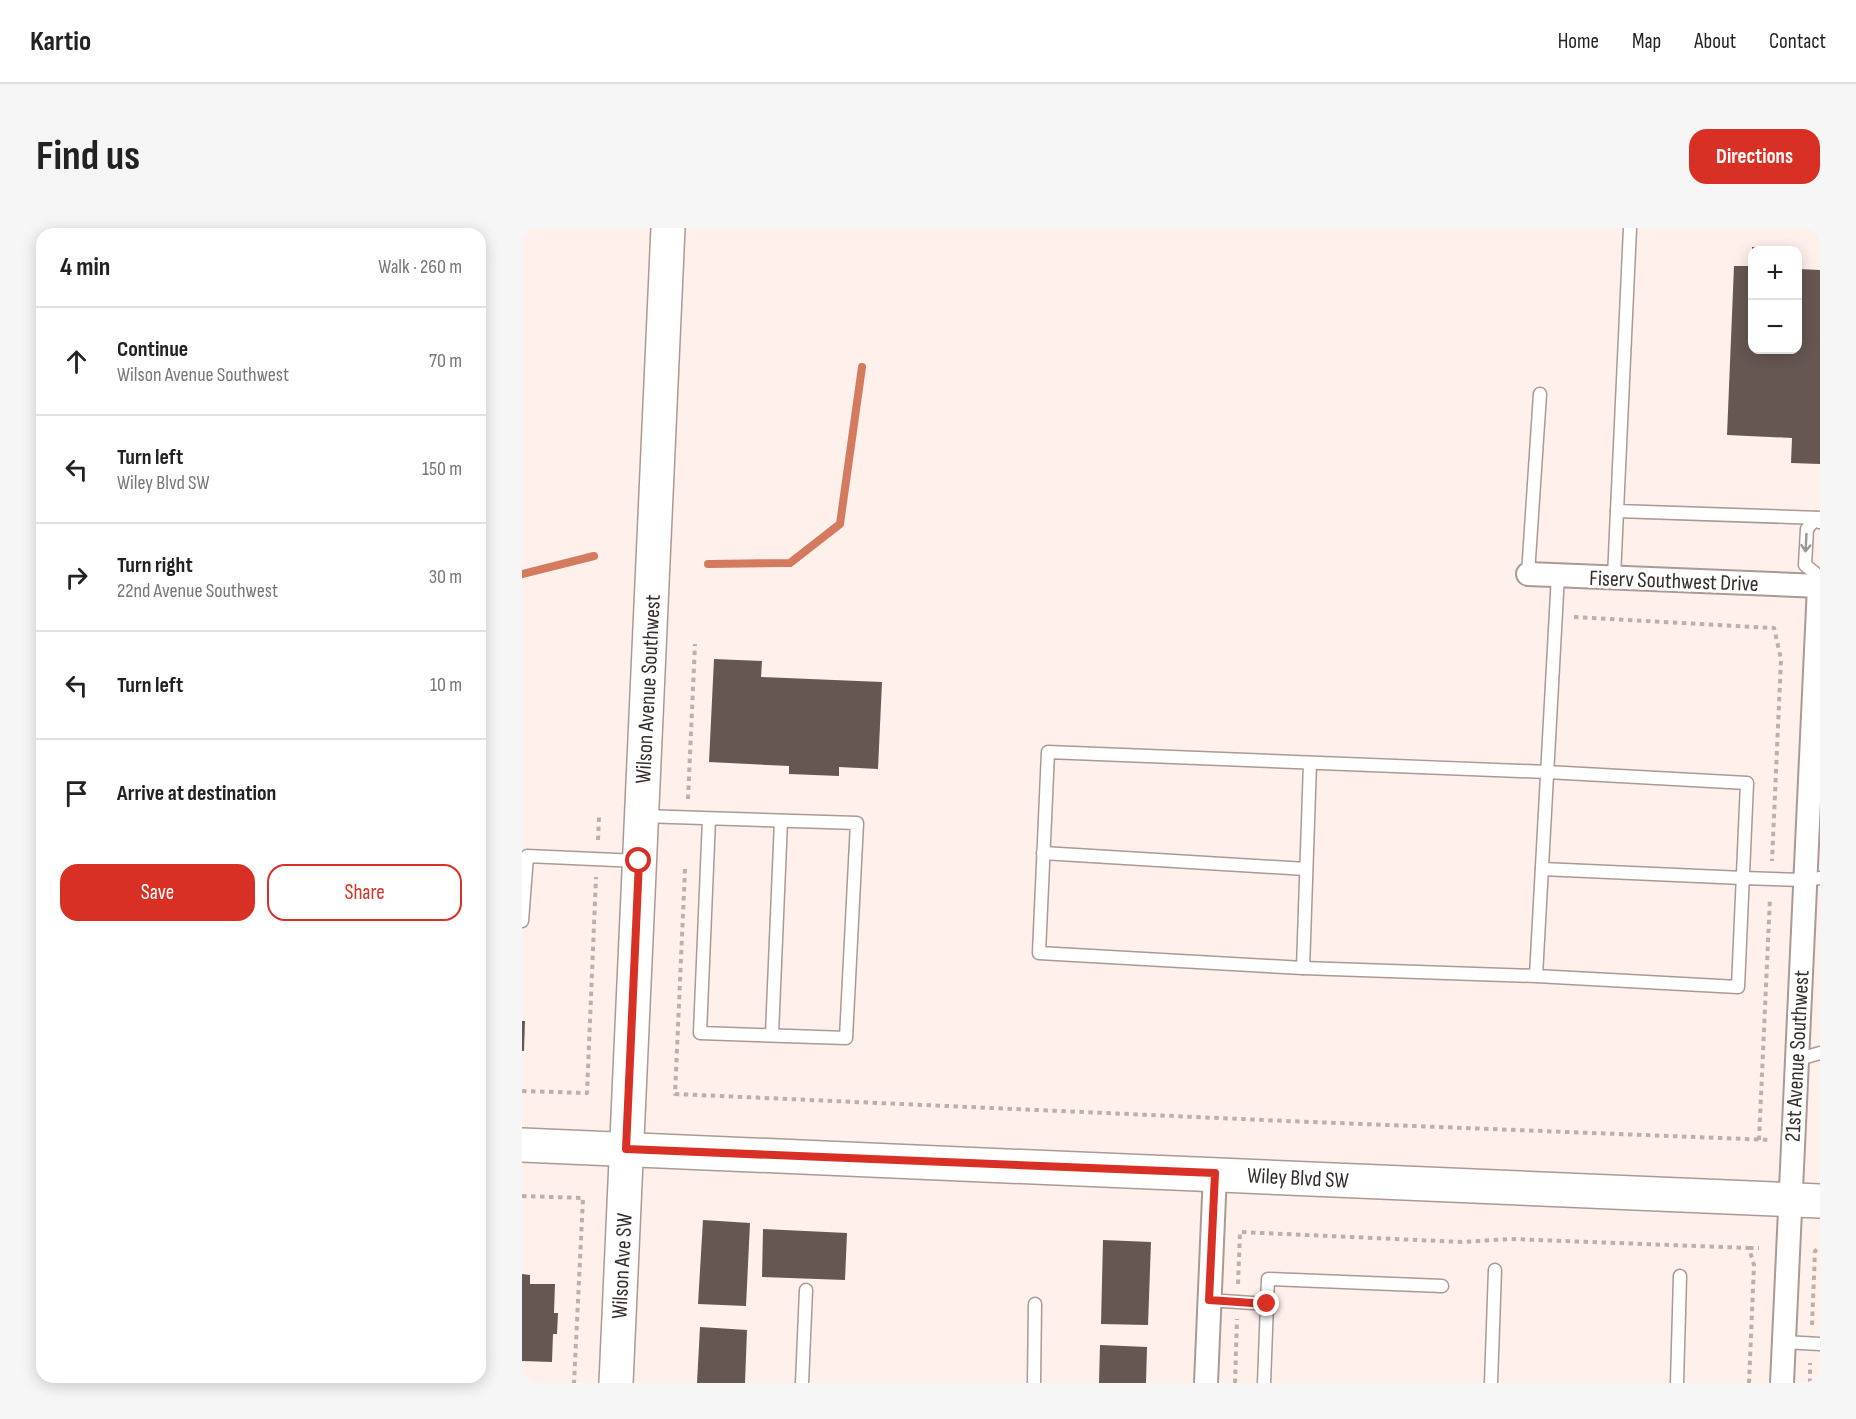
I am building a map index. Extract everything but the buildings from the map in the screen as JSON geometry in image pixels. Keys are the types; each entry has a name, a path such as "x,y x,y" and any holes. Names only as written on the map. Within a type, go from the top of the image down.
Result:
{"street":[{"name":"Wilson Avenue Southwest","path":"626,1149 668,228"},
{"name":"Fiserv Southwest Drive","path":"1528,574 1818,580"},
{"name":"21st Avenue Southwest","path":"1782,1383 1784,1342 1805,1200 1796,1060 1812,879 1818,580"},
{"name":"Wiley Blvd SW","path":"522,1145 1805,1200"},
{"name":"Wilson Ave SW","path":"616,1383 626,1149"},
{"path":"1206,1383 1215,1173"}],"lane":[{"path":"1614,577 1630,228"},
{"path":"1528,574 1540,394"},
{"path":"1617,511 1819,520"},
{"path":"1818,580 1805,565 1807,529 1819,520"},
{"path":"1536,976 1558,575"},
{"path":"1048,752 1547,772 1747,783 1738,987 1536,976 1303,968 1039,953 1048,752"},
{"path":"1303,968 1311,763"},
{"path":"641,816 857,824 846,1038 700,1033 709,819"},
{"path":"772,1034 781,821"},
{"path":"1043,853 1306,869"},
{"path":"522,921 527,856 639,861"},
{"path":"1542,869 1812,879"},
{"path":"1796,1060 1820,1053"},
{"path":"1491,1383 1495,1269"},
{"path":"1677,1383 1680,1276"},
{"path":"1264,1383 1268,1279 1442,1286"},
{"path":"801,1383 806,1290"},
{"path":"1209,1300 1267,1304"},
{"path":"1034,1383 1035,1304"},
{"path":"1784,1342 1816,1344"}],"path":[{"path":"522,1091 587,1093 599,817"},
{"path":"675,1094 1759,1140"},
{"path":"522,1196 583,1198 574,1383"},
{"path":"1810,1383 1816,1344 1815,1251 1820,1247"},
{"path":"1749,1248 1759,1248"}],"waterway":[{"path":"708,564 790,563 840,524 862,367"},
{"path":"522,574 594,556"}],"route":[{"path":"639,861 626,1149 1215,1173 1209,1300 1267,1304"}]}
